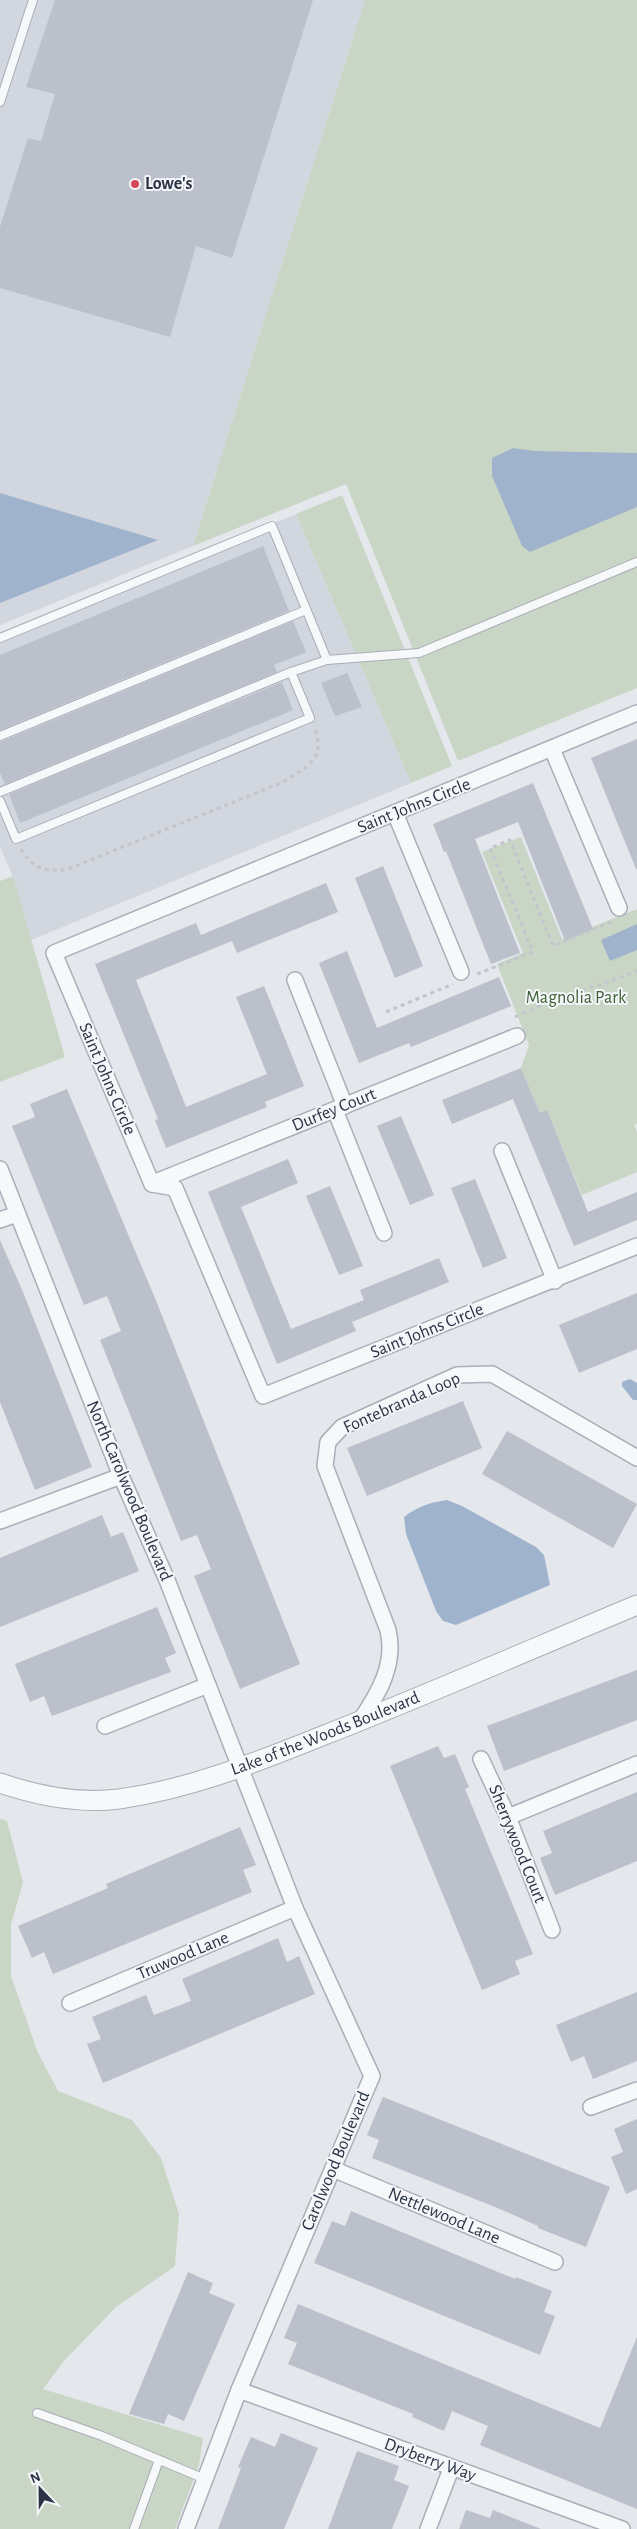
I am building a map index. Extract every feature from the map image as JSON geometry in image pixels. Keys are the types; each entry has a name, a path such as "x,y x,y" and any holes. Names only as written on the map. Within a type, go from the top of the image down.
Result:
{"street":[{"name":"Saint Johns Circle","path":"637,713 54,953 152,1184 175,1188 263,1396 637,1246"},
{"path":"552,749 616,914"},
{"path":"395,813 463,977"},
{"path":"295,980 384,1233"},
{"name":"Durfey Court","path":"152,1184 517,1036"},
{"path":"502,1151 555,1280"},
{"name":"North Carolwood Boulevard","path":"0,1169 121,1476 167,1580 241,1768"},
{"path":"0,1220 17,1214"},
{"name":"Fontebranda Loop","path":"360,1721 379,1692 387,1673 390,1652 389,1636 325,1466 328,1442 342,1427 457,1375 492,1374 637,1458"},
{"path":"0,1521 121,1476"},
{"name":"Lake of the Woods Boulevard","path":"0,1783 61,1799 117,1799 185,1787 241,1768 360,1721 637,1605"},
{"path":"105,1726 208,1685"},
{"name":"Sherrywood Court","path":"481,1759 508,1817 552,1930"},
{"path":"508,1817 637,1764"},
{"name":"Carolwood Boulevard","path":"186,2529 238,2390 372,2076 295,1908 241,1768"},
{"name":"Truwood Lane","path":"70,2003 295,1908"},
{"path":"591,2107 637,2090"},
{"name":"Nettlewood Lane","path":"333,2169 555,2262"},
{"name":"Dryberry Way","path":"238,2390 622,2529"},
{"path":"428,2529 451,2468"}],"lane":[{"path":"0,102 33,0"},
{"path":"0,74 8,76"},
{"path":"0,638 272,526 327,660"},
{"path":"0,792 290,672 327,660 419,653 637,562"},
{"path":"0,736 306,610"},
{"path":"0,801 16,839 310,718 290,672"},
{"path":"37,2413 102,2436 205,2479"},
{"path":"134,2529 159,2460"}],"path":[{"path":"16,839 28,860 46,871 66,870 284,782 304,768 319,752 319,740 310,718"},
{"path":"386,1012 463,977 533,952 490,848 510,840 552,946 616,914"},
{"path":"515,1017 561,997 594,989 637,971"}],"shaded area":[{"path":"0,0 365,0 193,546 0,625"},
{"path":"296,514 411,783 31,940 13,876 0,847 0,635"}],"green space":[{"path":"365,0 637,0 637,688 458,761 346,484 193,546"},
{"path":"342,495 452,766 411,783 296,514"},
{"name":"Magnolia Park","path":"521,837 562,939 637,909 637,1124 634,1125 637,1132 637,1172 582,1195 547,1111 540,1113 521,1068 529,1045 497,964 523,953 482,852"},
{"path":"13,876 65,1057 0,1082 0,881"},
{"path":"0,1819 7,1821 23,1882 11,1925 11,1976 38,2053 58,2091 132,2120 161,2158 179,2214 175,2266 116,2307 63,2362 43,2389 203,2438 199,2465 175,2529 0,2529"}],"water":[{"path":"513,448 534,451 637,453 637,507 530,552 522,546 492,476 492,458"},
{"path":"0,493 158,540 0,603"},
{"path":"637,924 637,950 610,961 601,940"},
{"path":"630,1379 637,1383 637,1400 633,1400 622,1386 622,1382"},
{"path":"447,1500 462,1506 536,1547 544,1555 550,1585 456,1625 443,1621 436,1611 406,1534 404,1517 424,1505"}],"building":[{"name":"Lowe's","path":"55,0 313,0 232,258 196,246 170,337 0,288 0,227 28,138 41,141 55,94 26,87"},
{"path":"263,546 289,611 0,730 0,655"},
{"path":"293,621 306,652 274,665 277,672 5,784 0,773 0,742"},
{"path":"347,673 362,707 335,716 321,683"},
{"path":"282,682 293,710 20,823 9,794"},
{"path":"637,739 637,869 636,869 591,758"},
{"path":"533,783 593,929 565,941 518,822 475,839 520,953 491,964 446,851 444,852 433,824"},
{"path":"383,866 423,966 395,978 355,878"},
{"path":"326,883 338,912 237,953 232,941 136,980 186,1107 267,1074 236,997 264,986 304,1086 265,1102 267,1107 166,1148 155,1120 158,1119 95,964 196,923 201,935"},
{"path":"347,951 377,1028 499,977 511,1006 411,1047 409,1043 359,1063 319,963"},
{"path":"521,1068 540,1113 547,1110 588,1212 637,1192 637,1220 574,1246 513,1099 452,1124 442,1100"},
{"path":"67,1089 157,1303 300,1664 240,1689 194,1576 211,1569 197,1535 181,1541 100,1340 121,1331 107,1296 84,1305 12,1126 35,1117 30,1104"},
{"path":"401,1116 434,1195 410,1205 377,1126"},
{"path":"288,1159 298,1183 241,1207 291,1329 364,1300 360,1290 439,1258 449,1282 352,1322 356,1331 277,1364 208,1192"},
{"path":"475,1179 507,1258 483,1268 451,1188"},
{"path":"330,1186 363,1266 339,1275 306,1196"},
{"path":"0,1240 23,1292 92,1467 35,1490 0,1402"},
{"path":"637,1293 637,1349 579,1373 559,1325"},
{"path":"463,1401 482,1448 367,1496 347,1448"},
{"path":"507,1431 637,1504 613,1548 482,1474"},
{"path":"102,1515 111,1537 123,1532 139,1571 0,1627 0,1558"},
{"path":"157,1607 176,1653 165,1658 171,1672 52,1716 44,1696 30,1702 15,1664"},
{"path":"637,1670 637,1720 504,1771 487,1726"},
{"path":"438,1746 444,1758 455,1754 469,1787 465,1789 533,1954 515,1961 520,1974 482,1990 390,1766"},
{"path":"637,1792 637,1861 555,1895 540,1858 552,1853 543,1831"},
{"path":"240,1827 256,1865 243,1870 252,1892 53,1974 44,1952 32,1958 18,1926 108,1888 106,1884"},
{"path":"278,1938 287,1962 299,1956 315,1994 103,2083 87,2044 101,2039 92,2017 146,1995 154,2015 191,2001 182,1979"},
{"path":"637,1992 637,2061 593,2079 584,2056 571,2062 556,2025"},
{"path":"383,2097 610,2187 586,2247 538,2228 538,2226 500,2209 372,2158 379,2140 367,2135"},
{"path":"637,2119 637,2189 626,2194 611,2157 623,2152 614,2129"},
{"path":"351,2211 515,2279 516,2277 552,2291 544,2312 555,2316 540,2355 314,2263 332,2221 345,2226"},
{"path":"188,2272 213,2283 209,2293 235,2304 184,2421 168,2414 164,2424 129,2414"},
{"path":"298,2304 600,2428 637,2337 637,2509 480,2445 488,2426 452,2411 444,2431 412,2417 413,2414 288,2364 297,2343 284,2338"},
{"path":"281,2433 318,2448 284,2529 218,2529 241,2468 238,2467 251,2437 275,2447"},
{"path":"357,2451 399,2466 394,2480 409,2486 392,2529 328,2529"},
{"path":"466,2510 490,2518 493,2510 541,2529 459,2529"}],"place":[{"name":"Lowe's","path":"135,184"}]}
